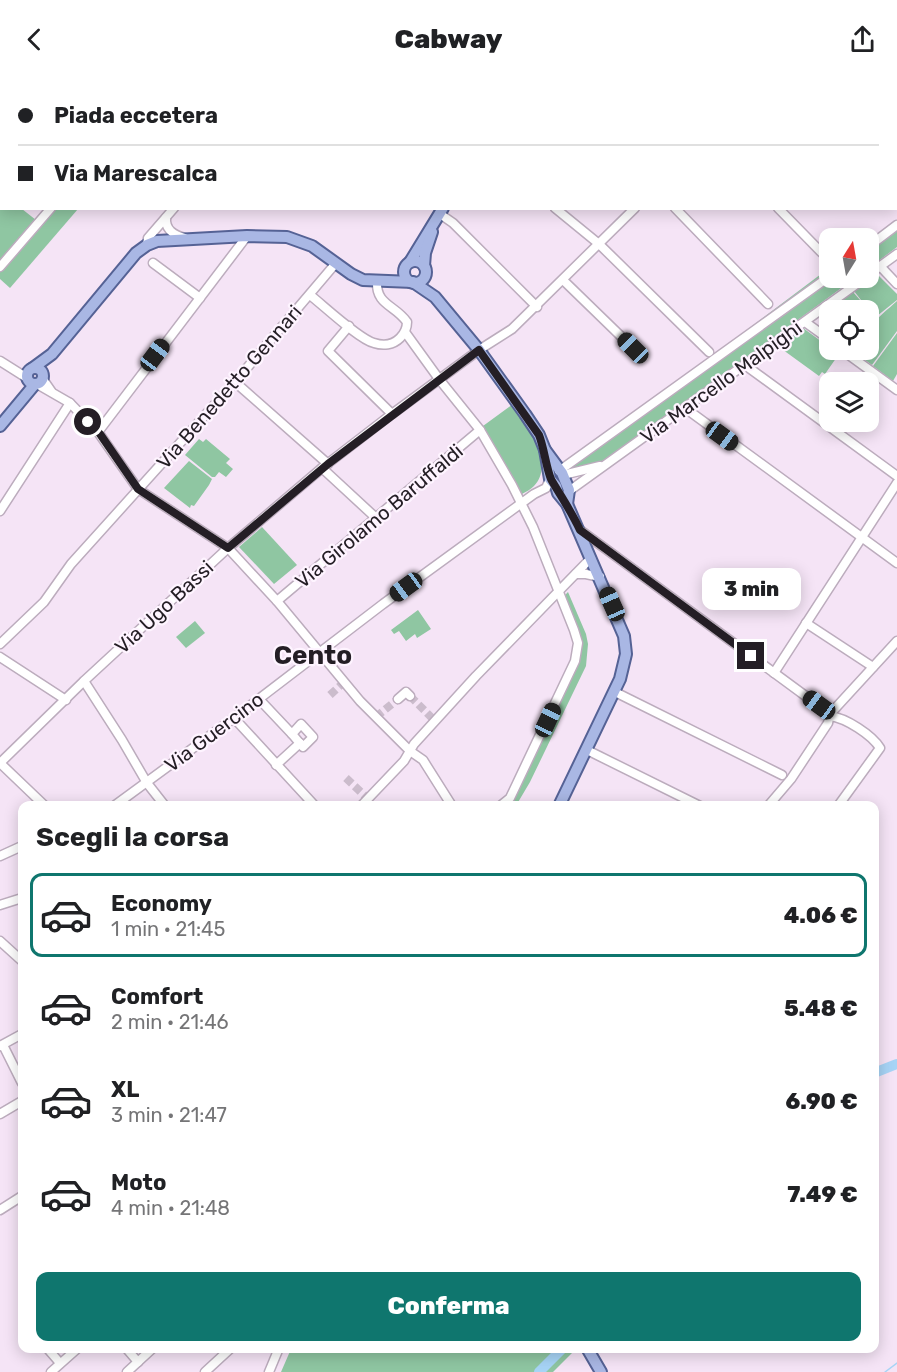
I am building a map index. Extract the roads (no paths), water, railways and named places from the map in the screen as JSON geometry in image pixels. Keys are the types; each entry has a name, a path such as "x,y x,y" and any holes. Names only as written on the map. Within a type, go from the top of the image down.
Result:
{"main road":[{"path":"439,215 407,265 406,278 435,297 479,350 532,423 545,450 554,477 580,530 626,643 625,664 615,692 562,801"},
{"path":"0,426 52,354 136,253 147,245 163,240 278,236 297,239 317,249 355,276 380,282 414,282 423,279 425,253 439,215"},
{"path":"380,282 407,265 420,262 433,287 435,297"},
{"path":"589,1353 601,1372"}],"street":[{"path":"0,267 49,210"},
{"path":"147,245 148,238 172,210"},
{"path":"557,210 599,244 709,352"},
{"name":"Via Ugo Bassi","path":"0,763 84,681 228,548 325,466 392,414 479,350 512,329 537,307 632,210"},
{"path":"677,210 768,304"},
{"path":"780,210 819,250"},
{"path":"439,215 453,223 537,307"},
{"path":"166,218 168,229 189,239"},
{"path":"879,239 897,225"},
{"path":"98,432 247,236"},
{"path":"897,254 880,266 897,284"},
{"path":"153,263 200,298"},
{"name":"Via Benedetto Gennari","path":"0,644 44,602 71,564 235,382 336,263"},
{"path":"563,280 633,348"},
{"path":"310,295 366,340 382,345 394,343 407,327 405,319 381,300 376,291 380,282"},
{"name":"Via Guercino","path":"121,801 522,504 554,477 819,284"},
{"name":"Via Marcello Malpighi","path":"565,496 851,288"},
{"path":"805,322 819,332"},
{"path":"349,326 328,351 392,414"},
{"path":"405,332 480,430 522,504 578,643 575,661 510,798 506,801"},
{"path":"856,360 897,390"},
{"path":"4,364 34,377 70,403 98,432 138,489 228,548 277,601 343,683 410,751 423,760 449,801"},
{"path":"745,365 897,476"},
{"path":"235,382 325,466 375,517"},
{"path":"0,511 70,403"},
{"path":"685,408 897,563"},
{"name":"Via Girolamo Baruffaldi","path":"277,601 480,430"},
{"name":"Via Marcello Malpighi","path":"554,477 606,465"},
{"path":"554,477 565,496"},
{"path":"774,673 897,483"},
{"path":"580,530 830,715 858,730 880,748 842,801"},
{"path":"366,801 404,761 410,751 469,684 601,546"},
{"path":"576,574 600,577"},
{"path":"806,623 873,666"},
{"path":"772,801 791,779 824,729 830,715 897,641"},
{"path":"0,657 66,700"},
{"path":"84,681 147,783 161,801"},
{"path":"398,699 406,692 410,696"},
{"path":"615,692 782,776"},
{"path":"259,699 303,747 313,737 301,724 292,734"},
{"path":"234,718 310,801"},
{"path":"276,765 300,743"},
{"path":"587,750 690,801"},
{"path":"0,763 40,801"},
{"path":"0,856 18,848"},
{"path":"0,905 18,899"},
{"path":"0,941 18,957"},
{"path":"18,1036 1,1045 18,1076"},
{"path":"0,1114 18,1103"},
{"path":"0,1210 18,1199"},
{"path":"51,1353 60,1363"},
{"path":"51,1372 72,1353"},
{"path":"130,1353 138,1362"},
{"path":"127,1372 148,1353"},
{"path":"205,1372 226,1353"},
{"path":"269,1372 277,1353"}],"waterway":[{"path":"879,1071 897,1064"},
{"path":"539,1372 558,1353"},
{"path":"885,1372 897,1363"}],"tunnel":[{"path":"330,695 342,684"},
{"path":"410,696 435,721"},
{"path":"376,717 398,699"},
{"path":"346,778 365,796"}],"district":[{"name":"Cento","path":"313,655"}]}
